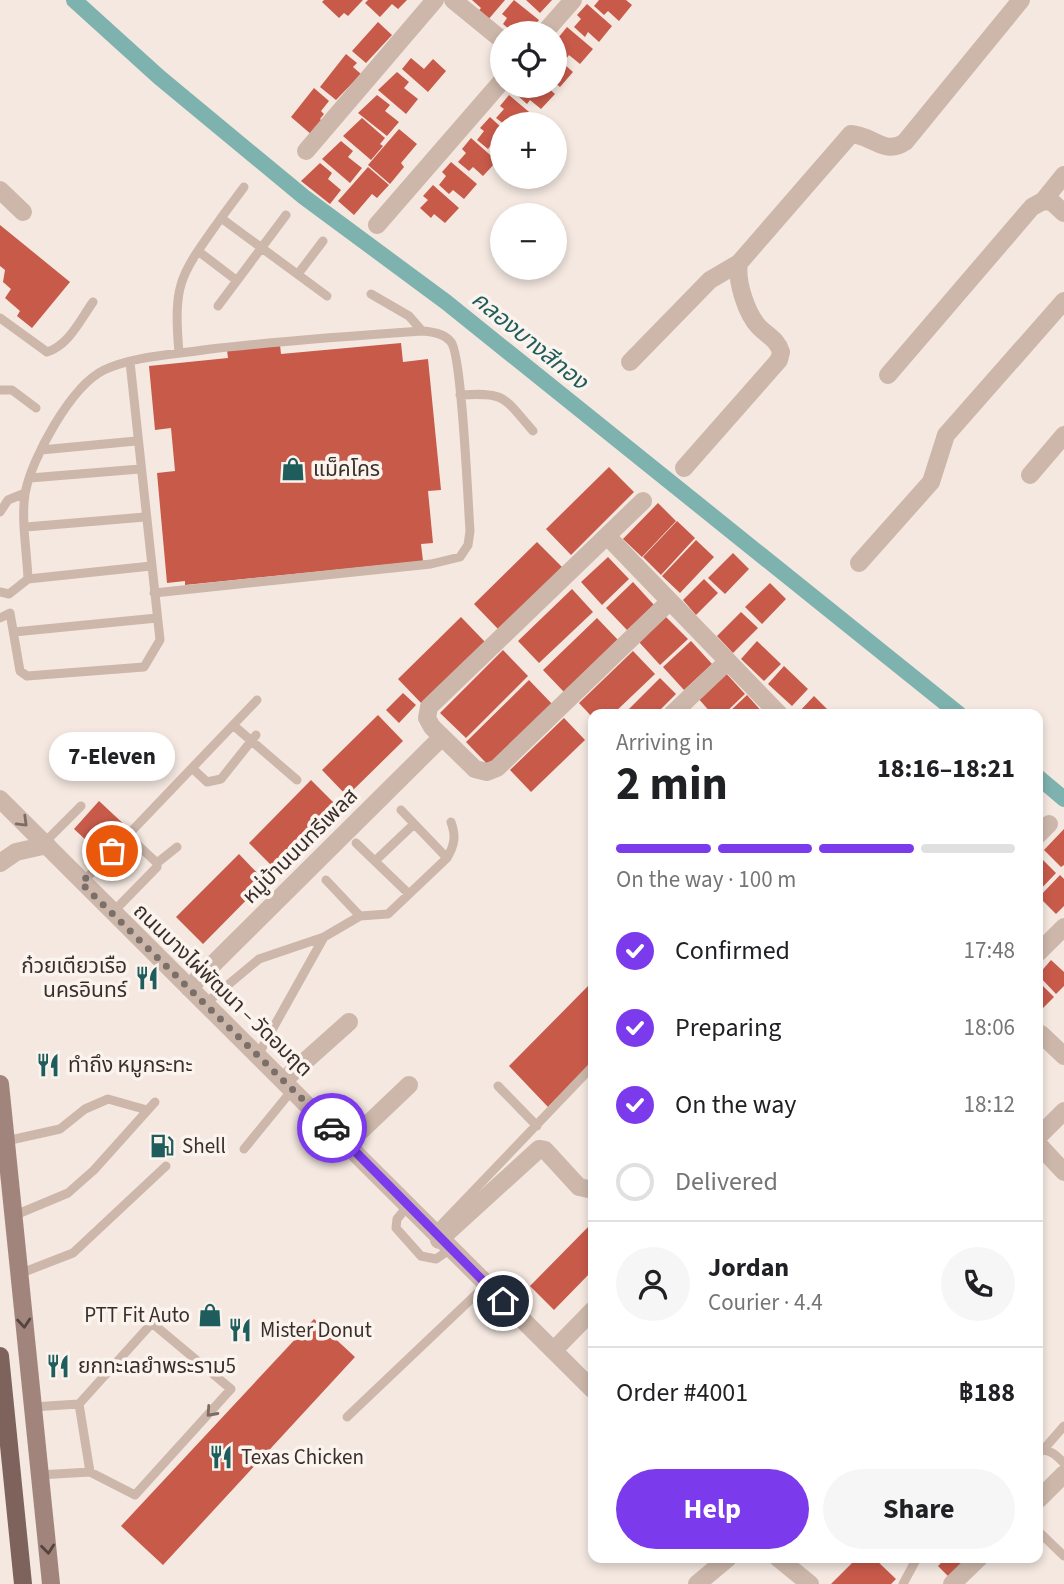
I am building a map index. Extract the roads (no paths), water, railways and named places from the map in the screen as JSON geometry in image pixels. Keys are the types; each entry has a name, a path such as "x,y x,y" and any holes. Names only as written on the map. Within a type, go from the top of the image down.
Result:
{"main road":[{"path":"0,1084 51,1584"},
{"path":"0,1356 23,1584"}],"street":[{"path":"306,151 435,0"},
{"path":"453,0 490,30"},
{"path":"555,21 573,0"},
{"path":"630,362 710,280 739,262 851,134 861,135 887,148 895,149 905,142 1021,0"},
{"path":"377,225 490,94"},
{"path":"888,375 1032,207 1043,201 1064,175"},
{"path":"0,190 23,212"},
{"path":"1043,201 1052,202 1064,213"},
{"path":"684,468 779,360 779,345 751,314 739,283 739,262"},
{"path":"859,564 931,482 946,435 1064,301"},
{"path":"1030,475 1064,435"},
{"path":"643,502 429,707 427,718 475,769 487,772 497,768 670,601"},
{"path":"607,536 774,709"},
{"path":"677,709 728,661"},
{"name":"หมู่บ้านนนทรีเพลส","path":"189,988 442,737"},
{"name":"ถนนบางไผ่พัฒนา – วัดอมฤต","path":"0,799 81,883 258,1055 441,1241 588,1385"},
{"path":"0,863 23,849 46,844"},
{"path":"1043,948 1064,927"},
{"path":"288,1085 349,1023"},
{"path":"1043,1036 1064,1056"},
{"path":"347,1144 408,1085"},
{"path":"1043,1132 1064,1111"},
{"path":"1043,1149 1064,1172"},
{"path":"441,1241 533,1151 545,1150 579,1187 588,1188"},
{"path":"554,1350 588,1315"},
{"path":"1043,1495 1064,1474"},
{"path":"698,1584 722,1563"},
{"path":"784,1563 810,1584"},
{"path":"952,1584 974,1563"}],"lane":[{"path":"179,353 178,287 183,274 244,187"},
{"path":"218,306 286,215"},
{"path":"221,218 327,296"},
{"path":"298,274 323,241"},
{"path":"198,251 236,280"},
{"path":"371,294 409,316 422,331"},
{"path":"0,318 47,352 58,348 67,339 93,302"},
{"path":"28,579 25,492 30,478 56,423 88,382 105,370 130,362 179,353 270,342 422,331 436,332 452,342 456,349 470,531 468,545 460,557 431,564 154,593"},
{"path":"0,618 10,613 20,671 27,676 144,667 160,639 136,441 130,362"},
{"path":"0,390 12,390 36,408"},
{"path":"460,395 494,393 501,396 533,430"},
{"path":"41,450 136,441"},
{"path":"30,478 140,469"},
{"path":"0,512 8,500 25,492"},
{"path":"26,527 145,517"},
{"path":"0,592 9,594 28,579 150,566"},
{"path":"14,632 157,618"},
{"path":"81,883 257,700"},
{"path":"233,724 253,738 297,780"},
{"path":"192,768 207,782 221,779 253,738"},
{"path":"46,844 81,806"},
{"path":"401,810 447,858"},
{"path":"205,1004 259,959 324,937 360,916 388,914 447,858 454,846 456,834 451,822"},
{"path":"375,861 414,824"},
{"path":"127,835 157,863"},
{"path":"356,843 410,894"},
{"path":"112,913 157,863 177,846"},
{"path":"327,880 360,916"},
{"path":"258,1055 324,937"},
{"path":"407,1207 397,1219 396,1228 421,1256 436,1259 441,1241 537,1126 588,1071"},
{"path":"244,1149 288,1085"},
{"path":"498,1086 537,1126"},
{"path":"6,1141 60,1129 85,1109 108,1099 148,1110"},
{"path":"13,1216 68,1193 155,1102"},
{"path":"19,1274 73,1253 93,1238 166,1166"},
{"path":"347,1418 486,1285"},
{"path":"32,1407 79,1404 152,1323 231,1389 135,1495 90,1472 39,1475"},
{"path":"79,1404 90,1472"},
{"path":"1043,1448 1064,1426"},
{"path":"1043,1451 1055,1454 1064,1463"},
{"path":"1043,1536 1064,1556"},
{"path":"903,1584 914,1563"}],"waterway":[{"name":"คลองบางสีทอง","path":"74,0 159,77 304,197 446,302 953,709"},
{"name":"คลองบางสีทอง","path":"1043,781 1064,799"}],"place":[{"name":"แม็คโคร","path":"293,469"},
{"name":"7-Eleven","path":"112,851"},
{"name":"ก๋วยเตียวเรือ นครอินทร์","path":"147,978"},
{"name":"ทำถึง หมูกระทะ","path":"48,1065"},
{"name":"Shell","path":"162,1146"},
{"name":"PTT Fit Auto","path":"210,1315"},
{"name":"Mister Donut","path":"240,1330"},
{"name":"ยกทะเลยำพระราม5","path":"58,1366"},
{"name":"Texas Chicken","path":"221,1457"}]}
